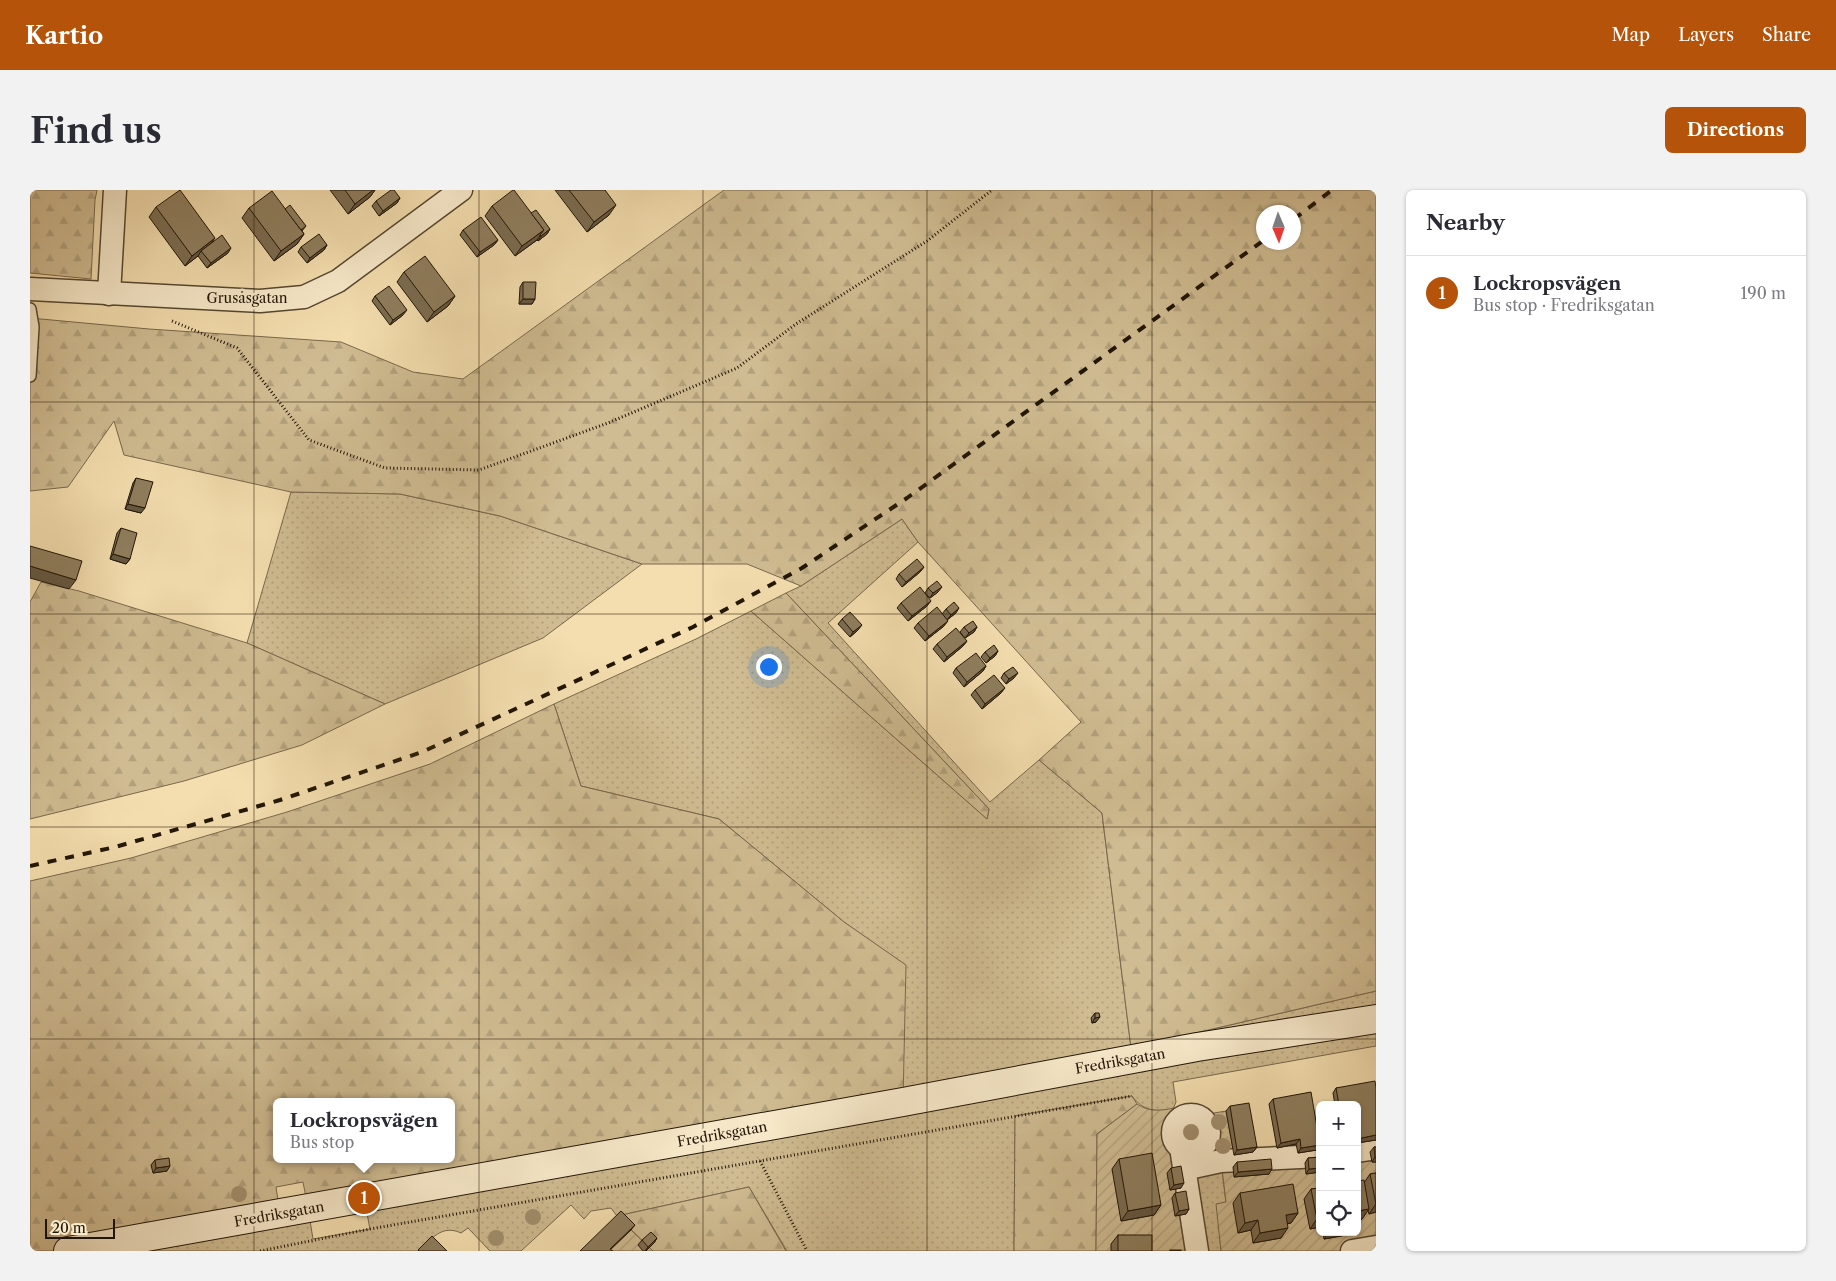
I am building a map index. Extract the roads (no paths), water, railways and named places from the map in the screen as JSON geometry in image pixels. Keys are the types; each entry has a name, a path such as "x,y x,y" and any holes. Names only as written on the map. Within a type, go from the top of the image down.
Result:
{"street":[{"path":"109,294 115,190"},
{"name":"Grusåsgatan","path":"30,289 260,301 304,297 338,281 461,190"},
{"name":"Fredriksgatan","path":"68,1251 158,1243 1196,1047 1376,1019"},
{"path":"1183,1159 1193,1151 1204,1146 1207,1142 1209,1130 1203,1120 1198,1117 1175,1115 1173,1134 1183,1159 1197,1251"},
{"path":"1361,1150 1376,1148"},
{"path":"1183,1159 1221,1161 1316,1156"},
{"path":"1352,1251 1376,1247"}],"lane":[{"path":"30,309 33,327 30,376"}],"railway":[{"path":"1301,214 1332,190"},
{"path":"30,866 115,847 280,800 422,752 693,627 802,568 907,498 1256,246"}],"place":[{"name":"Lockropsvägen","path":"364,1198"}]}
